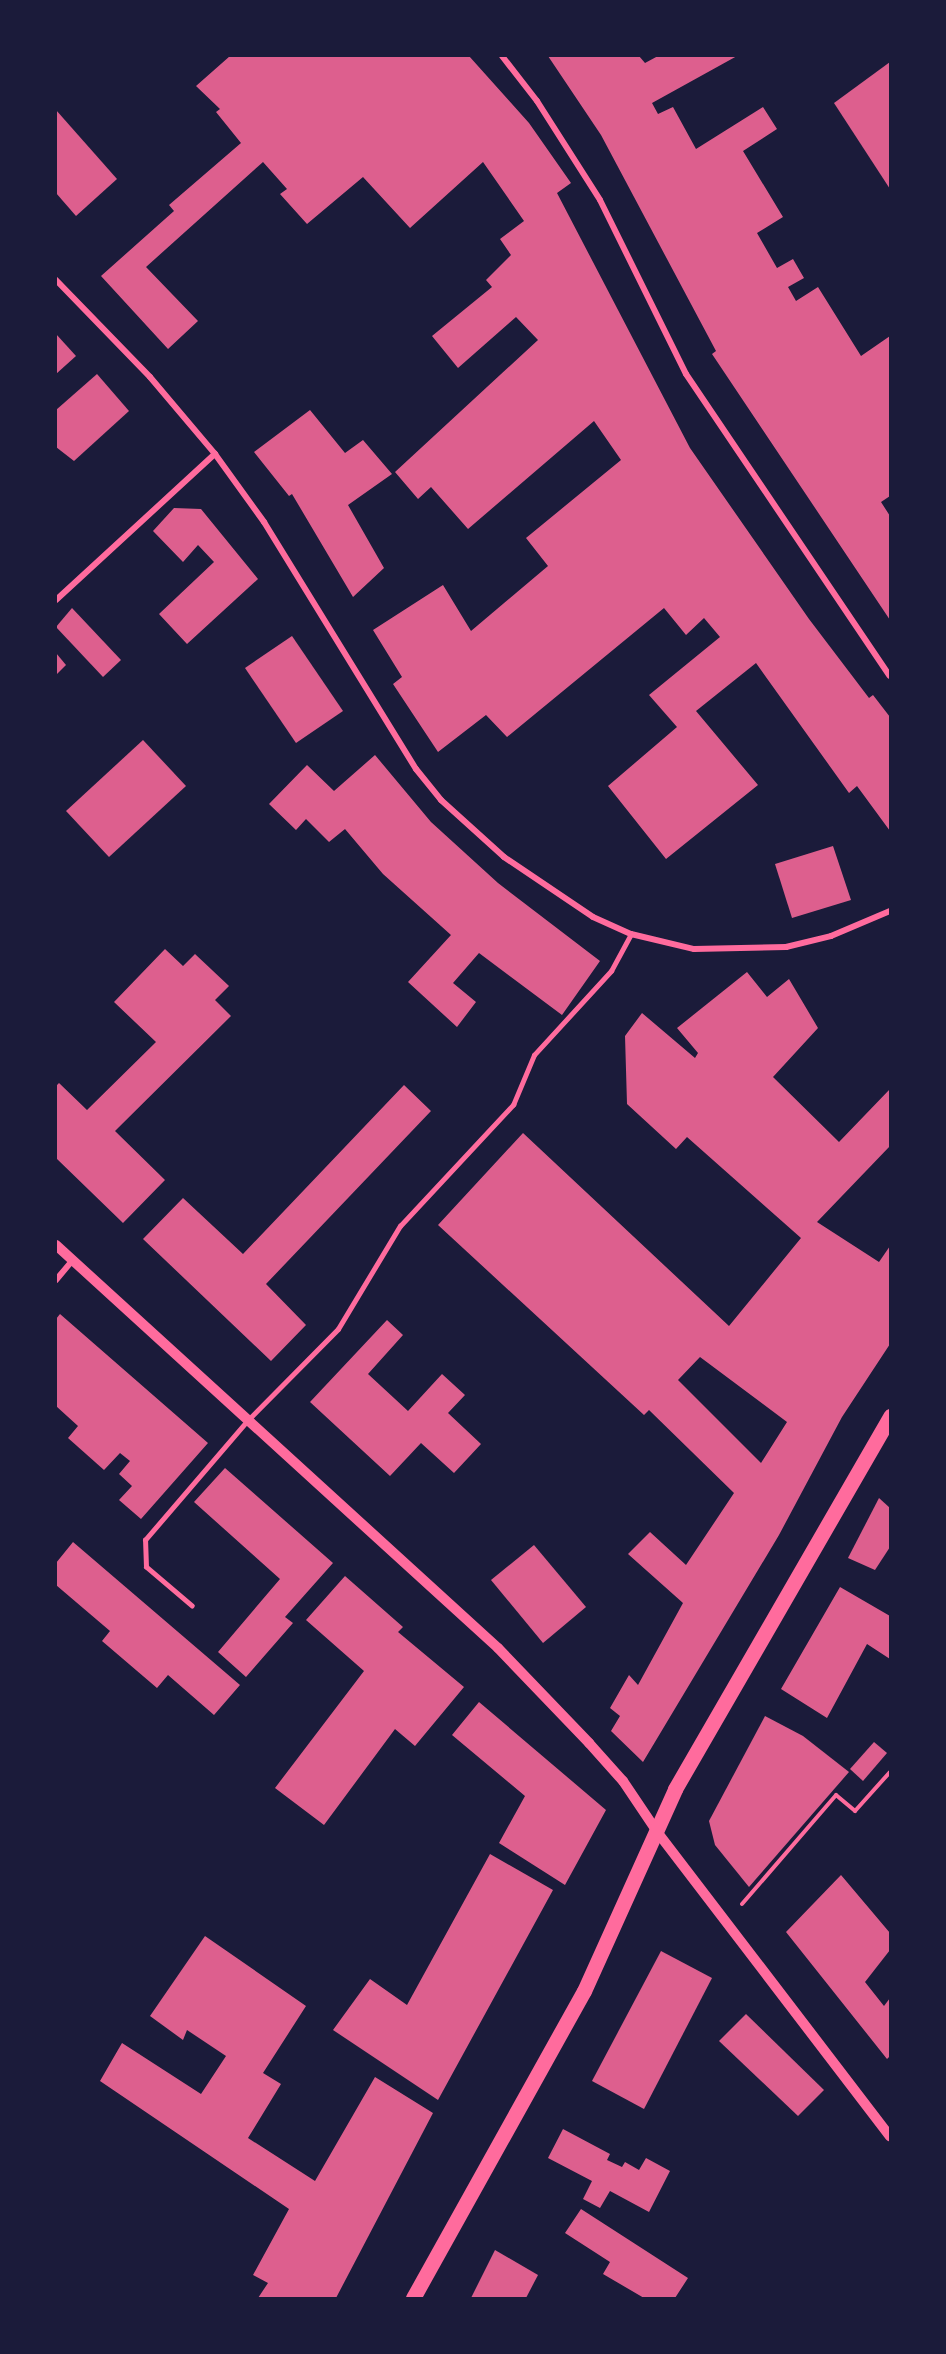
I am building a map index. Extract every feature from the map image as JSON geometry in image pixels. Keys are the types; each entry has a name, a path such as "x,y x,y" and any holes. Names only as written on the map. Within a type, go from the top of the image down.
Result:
{"main road":[{"path":"413,2298 584,1991 690,1761 891,1416"}],"street":[{"path":"502,56 537,101 600,200 686,374 891,676"},
{"path":"56,280 150,377 215,454 264,522 390,732 441,800 534,879 593,917 631,934 694,950 786,948 831,936 891,911"},
{"path":"56,600 215,454"},
{"path":"56,1245 498,1648 623,1781 658,1833 728,1921 891,2136"},
{"path":"56,1280 72,1261"}],"lane":[{"path":"192,1606 146,1567 145,1540 247,1421 338,1329 400,1226 513,1105 534,1056 611,971 631,934"}],"path":[{"path":"728,1921 836,1795 855,1811 891,1772"}],"building":[{"path":"230,56 469,56 529,123 571,183 557,193 690,448 809,619 869,698 873,695 890,717 890,831 857,786 849,793 756,663 696,711 758,785 666,859 608,786 677,727 649,695 720,637 704,618 686,635 664,608 507,737 486,715 438,752 393,684 402,677 373,630 443,585 471,631 548,566 526,538 621,460 594,421 468,529 431,487 418,499 395,472 538,340 516,317 458,368 432,336 492,287 486,280 511,255 500,239 524,221 483,162 410,228 363,177 307,224 280,194 287,189 263,162 146,267 198,321 168,349 101,276 174,211 169,205 241,143 216,112 220,109 196,86"},
{"path":"548,56 639,56 645,63 658,56 737,56 652,103 658,114 673,107 696,149 763,107 777,129 743,151 783,217 757,233 777,268 793,259 804,278 788,287 796,301 818,287 861,356 890,336 890,496 881,502 890,516 890,620 712,354 716,351 601,135"},
{"path":"890,62 890,189 834,103"},
{"path":"56,110 117,179 76,216 56,193"},
{"path":"56,334 76,356 56,374"},
{"path":"97,374 129,411 74,461 56,447 56,410"},
{"path":"310,410 345,453 363,440 392,474 348,505 384,568 353,597 292,494 289,496 254,452"},
{"path":"174,508 201,509 258,579 187,644 159,614 214,562 198,545 183,562 153,531"},
{"path":"72,608 121,660 103,677 56,627"},
{"path":"292,636 343,711 296,743 245,668"},
{"path":"56,653 66,665 56,675"},
{"path":"143,740 186,786 109,857 66,811"},
{"path":"375,755 431,822 498,883 600,961 562,1015 479,953 453,983 476,1002 457,1027 408,982 451,935 383,874 345,829 329,842 306,819 296,830 269,804 307,765 334,791"},
{"path":"833,846 851,900 792,918 775,864"},
{"path":"165,949 183,966 195,954 229,986 215,1000 231,1016 115,1131 165,1180 123,1223 56,1158 56,1086 59,1083 87,1110 156,1042 114,1002"},
{"path":"747,972 767,997 789,979 818,1028 773,1077 839,1142 890,1089 890,1146 817,1222 879,1262 890,1246 890,1344 842,1417 779,1535 643,1762 611,1731 620,1716 610,1708 629,1675 638,1685 683,1603 628,1554 650,1532 686,1565 734,1493 649,1410 644,1415 438,1225 523,1133 729,1326 801,1238 687,1137 676,1149 627,1104 625,1036 642,1013 695,1058 698,1053 677,1028","holes":["700,1357 787,1422 761,1463 678,1380"]},
{"path":"404,1085 431,1111 266,1284 306,1325 271,1361 143,1239 183,1198 243,1254"},
{"path":"60,1314 208,1443 141,1519 119,1500 132,1486 119,1474 130,1461 120,1453 104,1470 68,1438 78,1426 56,1406 56,1319"},
{"path":"387,1320 403,1335 368,1374 408,1411 442,1374 465,1395 448,1413 481,1444 454,1473 421,1443 390,1476 310,1402"},
{"path":"225,1468 333,1563 285,1617 293,1623 246,1677 218,1652 280,1579 194,1502"},
{"path":"879,1498 890,1508 890,1547 875,1570 848,1558"},
{"path":"73,1542 240,1685 214,1715 168,1675 157,1688 102,1641 110,1631 56,1585 56,1563"},
{"path":"534,1545 586,1607 543,1643 491,1580"},
{"path":"345,1576 403,1627 398,1632 464,1687 415,1746 395,1729 324,1825 275,1788 364,1671 306,1620"},
{"path":"840,1587 890,1616 890,1659 867,1644 827,1718 781,1689"},
{"path":"479,1702 606,1810 565,1885 499,1843 525,1796 452,1735"},
{"path":"765,1716 803,1736 849,1772 749,1887 715,1845 709,1821"},
{"path":"874,1742 887,1753 863,1781 850,1769"},
{"path":"490,1854 553,1890 438,2100 333,2030 370,1979 407,2005"},
{"path":"841,1875 890,1933 890,1950 865,1982 884,2006 890,1998 890,2056 887,2059 786,1932"},
{"path":"205,1936 306,2006 263,2073 281,2084 248,2138 315,2181 375,2077 433,2113 336,2298 258,2298 268,2283 253,2275 289,2209 100,2081 122,2043 201,2094 226,2056 187,2030 183,2040 150,2016"},
{"path":"661,1951 712,1978 644,2109 592,2081"},
{"path":"746,2014 824,2090 798,2116 719,2041"},
{"path":"563,2129 610,2154 607,2160 622,2167 625,2162 639,2170 646,2158 670,2171 649,2212 610,2191 600,2208 583,2199 592,2181 548,2158"},
{"path":"581,2209 688,2278 675,2298 644,2298 603,2274 610,2262 565,2233"},
{"path":"495,2250 538,2275 526,2298 471,2298"}]}
